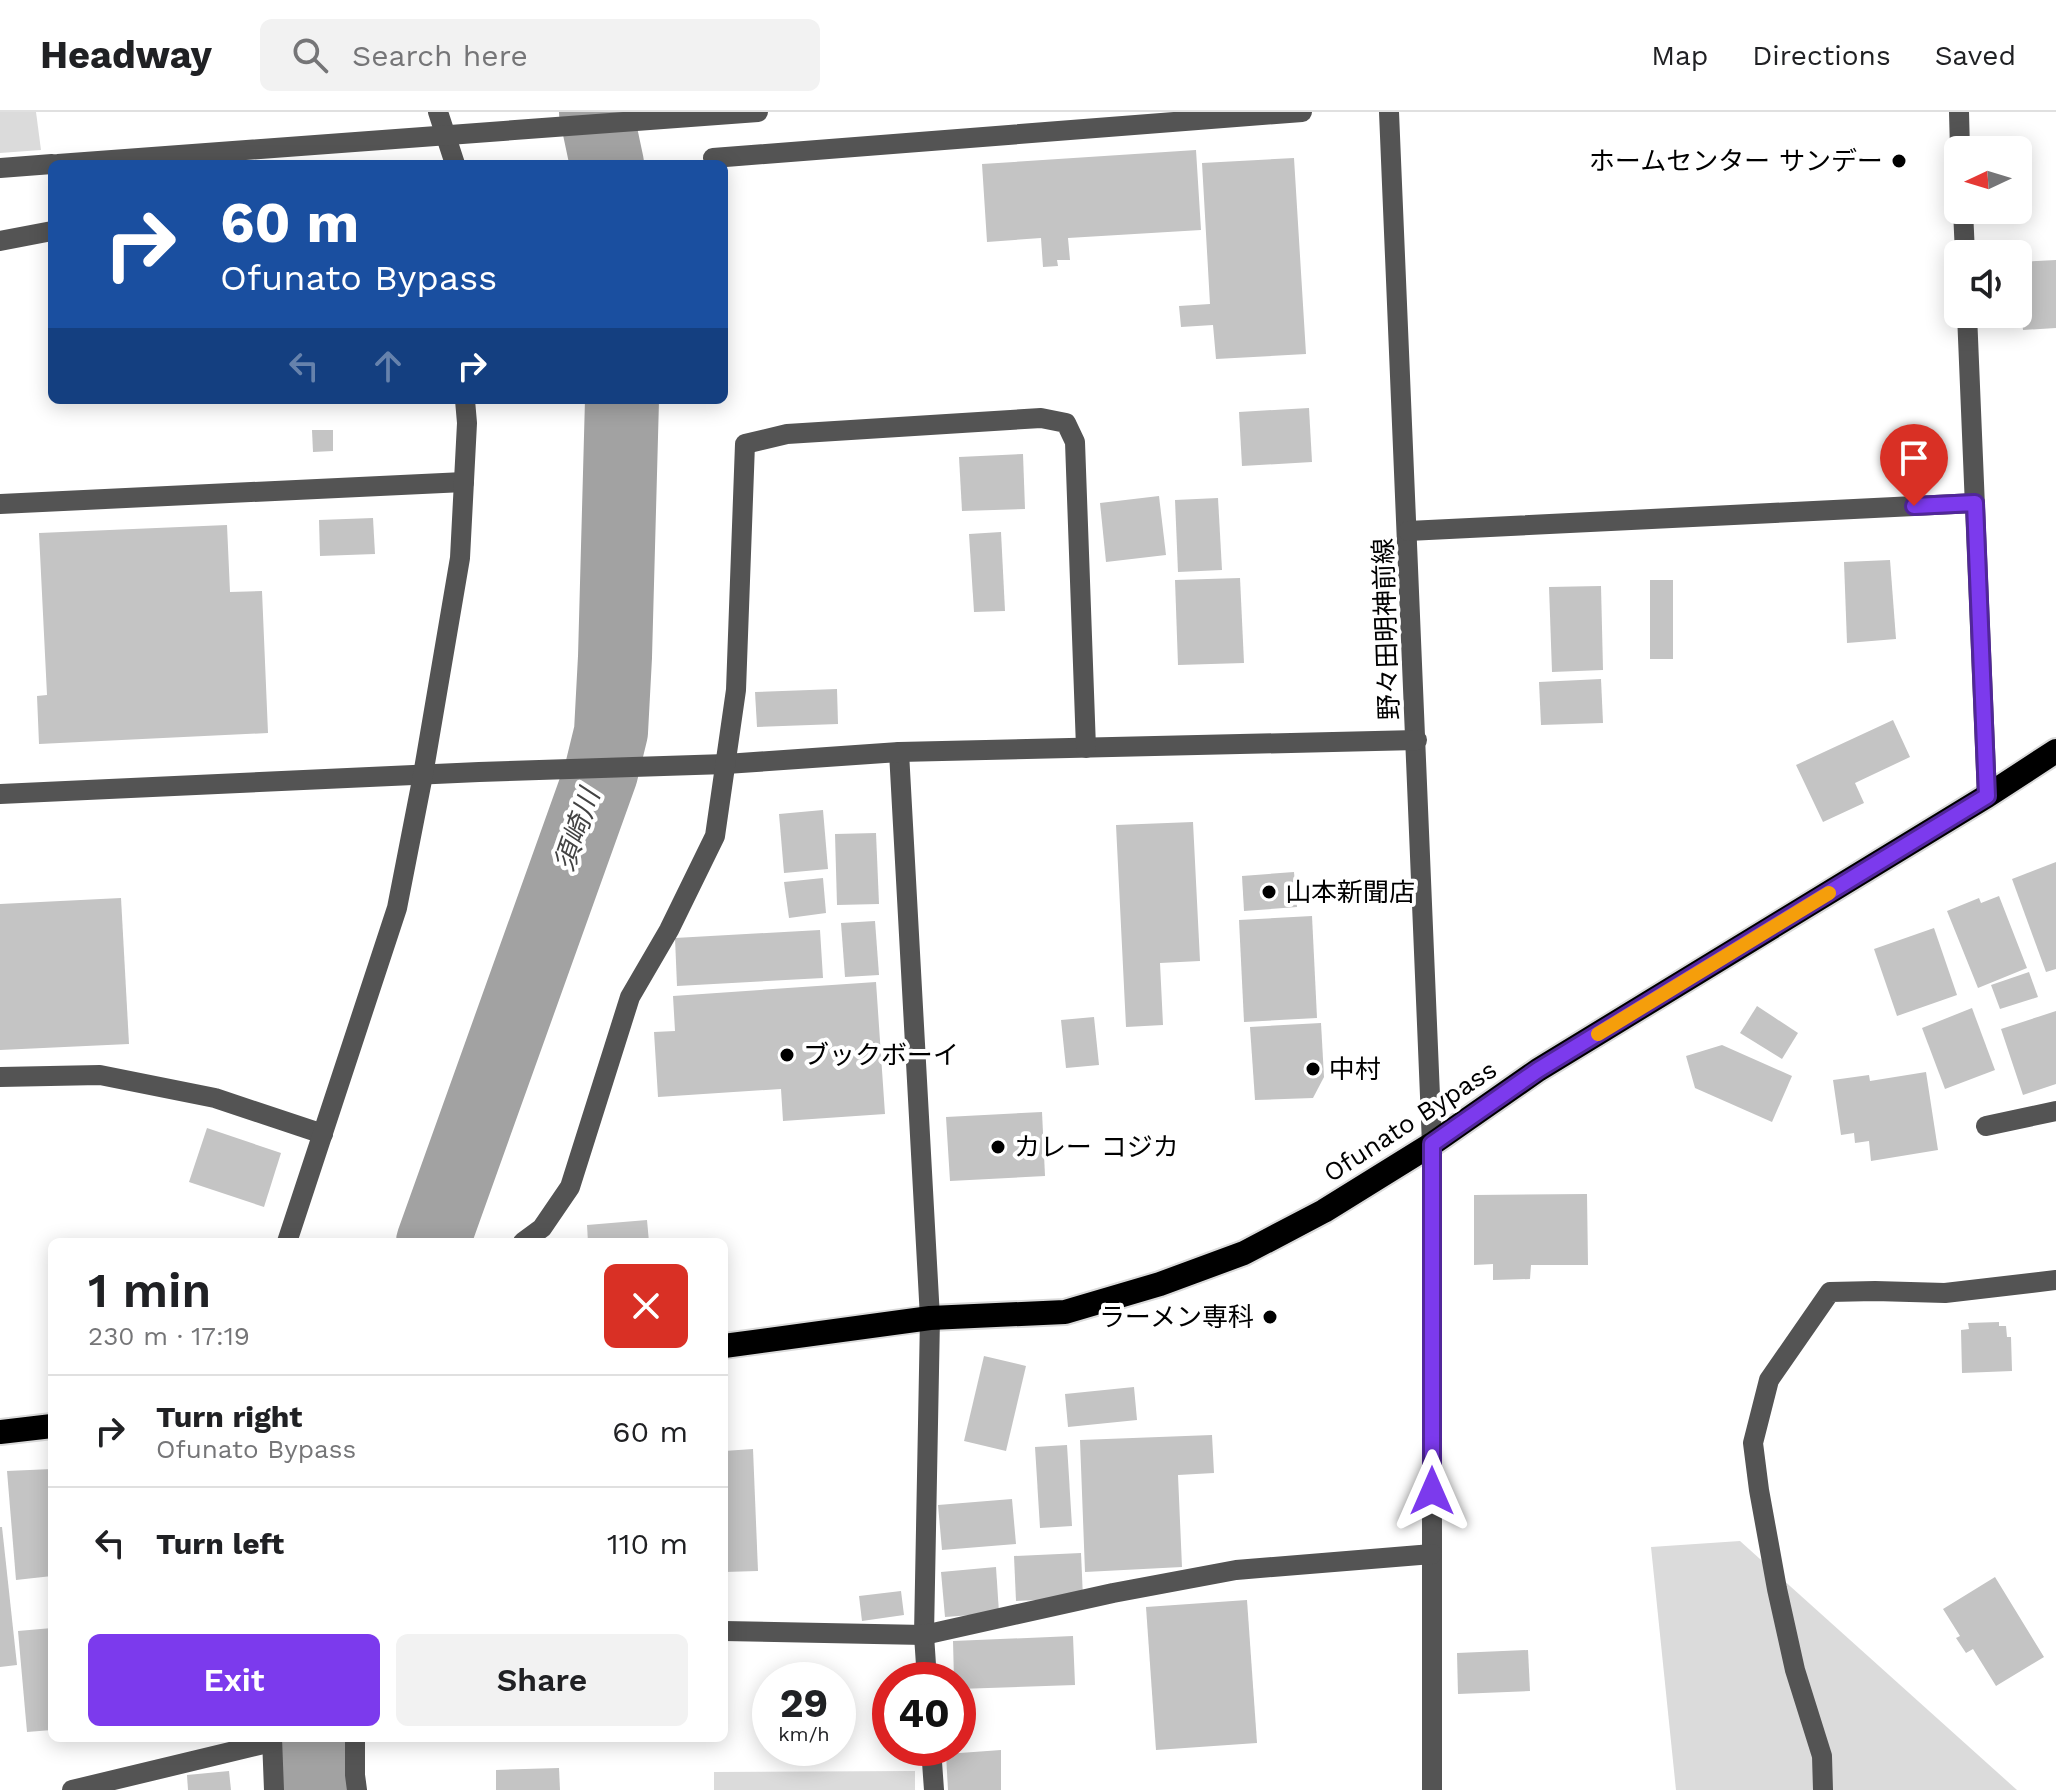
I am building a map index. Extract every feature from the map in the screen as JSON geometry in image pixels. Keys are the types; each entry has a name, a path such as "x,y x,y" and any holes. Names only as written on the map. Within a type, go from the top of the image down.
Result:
{"highway":[{"name":"Ofunato Bypass","path":"728,1345 930,1318 1065,1312 1160,1284 1244,1253 1324,1211 1432,1144 1538,1070 2056,751"},
{"path":"0,1432 48,1426"}],"street":[{"path":"438,112 454,160"},
{"path":"113,160 758,112"},
{"path":"713,158 1302,112"},
{"name":"野々田明神前線","path":"1389,112 1432,1144 1432,1790"},
{"path":"1959,112 1960,136"},
{"path":"0,168 48,165"},
{"path":"0,241 48,232"},
{"path":"1968,328 1987,796"},
{"path":"288,1238 397,908 460,558 465,404"},
{"path":"528,1238 542,1228 570,1187 630,997 669,930 715,836 736,690 745,444 787,434 1041,418 1066,423 1075,442 1086,748"},
{"path":"0,504 464,482"},
{"path":"1408,531 1975,503"},
{"path":"0,794 726,764 899,752 1417,740"},
{"path":"899,752 930,1318 926,1662"},
{"path":"0,1077 100,1075 215,1098 323,1134"},
{"path":"1986,1126 2056,1111"},
{"path":"1823,1790 1822,1756 1795,1670 1759,1490 1753,1443 1769,1380 1830,1292 1945,1293 2056,1280"},
{"path":"728,1631 924,1635 1113,1593 1236,1570 1432,1554"},
{"path":"72,1790 264,1742"},
{"path":"272,1742 274,1790"},
{"path":"355,1742 357,1790"},
{"path":"932,1766 934,1790"}],"shaded area":[{"path":"0,112 36,112 41,150 0,153"},
{"path":"1740,1541 2017,1790 1676,1790 1651,1547"},
{"path":"915,1771 915,1790 714,1790 714,1772"}],"building":[{"path":"1196,150 1201,230 1068,238 1070,260 1057,260 1058,266 1043,267 1041,238 987,242 982,164"},
{"path":"1294,158 1306,354 1216,359 1213,325 1181,327 1179,306 1210,304 1202,163"},
{"path":"2056,260 2056,328 2023,330 2032,328 2032,261"},
{"path":"1309,408 1312,462 1242,466 1239,412"},
{"path":"312,430 333,430 333,451 313,452"},
{"path":"1023,454 1025,509 962,511 959,457"},
{"path":"1159,496 1166,555 1106,562 1100,503"},
{"path":"1218,498 1222,570 1178,572 1175,500"},
{"path":"373,518 375,554 320,556 319,520"},
{"path":"227,525 230,592 262,591 268,733 39,744 37,696 47,695 39,533"},
{"path":"1001,532 1005,611 974,612 969,534"},
{"path":"1890,560 1896,639 1847,643 1844,562"},
{"path":"1240,578 1244,663 1178,665 1175,580"},
{"path":"1650,580 1673,580 1673,659 1650,659"},
{"path":"1601,586 1603,670 1552,672 1549,587"},
{"path":"1601,679 1603,723 1541,725 1539,682"},
{"path":"837,689 838,724 757,727 755,692"},
{"path":"1893,720 1910,757 1855,783 1864,803 1823,822 1796,765"},
{"path":"823,810 828,869 784,873 779,814"},
{"path":"1193,822 1200,961 1160,963 1163,1025 1126,1027 1116,825"},
{"path":"876,833 879,904 837,905 835,834"},
{"path":"2056,862 2056,969 2046,972 2012,879"},
{"name":"山本新聞店","path":"1294,872 1297,907 1244,911 1242,876"},
{"path":"823,878 826,913 789,918 784,882"},
{"path":"1999,896 2027,968 1978,988 1947,911 1979,898 1981,903"},
{"path":"121,898 129,1044 0,1050 0,904"},
{"path":"1312,916 1317,1018 1244,1022 1239,920"},
{"path":"875,921 879,975 845,977 841,923"},
{"path":"1934,928 1957,995 1897,1016 1874,949"},
{"path":"820,930 823,978 677,986 675,938"},
{"path":"2029,972 2038,997 2000,1009 1991,985"},
{"path":"876,982 885,1114 783,1121 781,1089 658,1097 654,1032 675,1031 673,996"},
{"path":"1757,1006 1798,1033 1782,1059 1740,1033"},
{"path":"1972,1008 1995,1070 1945,1089 1922,1028"},
{"path":"2056,1011 2056,1084 2023,1095 2001,1029"},
{"path":"1094,1017 1099,1065 1066,1068 1061,1020"},
{"path":"1321,1023 1324,1077 1313,1098 1255,1100 1250,1027"},
{"path":"1722,1045 1792,1076 1772,1122 1695,1088 1686,1056"},
{"path":"1926,1072 1938,1150 1871,1161 1869,1141 1855,1143 1854,1133 1841,1135 1833,1080 1869,1075 1870,1081"},
{"path":"1042,1112 1045,1176 950,1181 946,1117"},
{"path":"207,1128 281,1153 264,1207 189,1182"},
{"path":"1587,1194 1588,1265 1531,1265 1530,1279 1493,1280 1493,1264 1474,1265 1474,1195"},
{"path":"647,1220 649,1238 588,1238 587,1225"},
{"path":"1999,1322 1999,1326 2006,1326 2007,1337 2011,1337 2012,1371 1962,1373 1961,1330 1969,1329 1968,1323"},
{"path":"984,1356 1026,1366 1006,1451 964,1441"},
{"path":"1134,1387 1137,1420 1068,1427 1065,1394"},
{"path":"1212,1435 1214,1473 1178,1475 1182,1567 1085,1572 1080,1440"},
{"path":"1067,1445 1072,1526 1040,1528 1035,1447"},
{"path":"753,1449 758,1571 728,1572 728,1451"},
{"path":"48,1469 48,1576 16,1580 7,1471"},
{"path":"1012,1499 1016,1544 942,1550 938,1505"},
{"path":"0,1527 17,1665 0,1667"},
{"path":"1081,1553 1083,1598 1016,1601 1014,1556"},
{"path":"996,1567 999,1613 945,1617 941,1572"},
{"path":"1995,1577 2044,1657 1996,1686 1973,1649 1966,1653 1956,1638 1960,1636 1943,1609"},
{"path":"901,1591 904,1615 862,1621 859,1596"},
{"path":"1247,1600 1257,1743 1156,1750 1146,1607"},
{"path":"48,1628 48,1730 27,1732 18,1631"},
{"path":"1073,1636 1075,1685 976,1688 976,1662 954,1662 953,1641"},
{"path":"1528,1650 1530,1691 1458,1694 1457,1653"},
{"path":"1001,1750 1001,1790 948,1790 947,1766 976,1766 976,1752"},
{"path":"559,1768 560,1790 496,1790 496,1770"},
{"path":"229,1771 231,1790 188,1790 187,1775"}],"waterway":[{"name":"須崎川","path":"596,112 606,160"},
{"name":"須崎川","path":"434,1238 601,773 611,732 622,404"},
{"name":"須崎川","path":"319,1742 320,1790"}],"slow traffic":[{"path":"1598,1034 1829,893"}],"place":[{"name":"ホームセンター サンデー","path":"1899,161"},
{"name":"山本新聞店","path":"1269,892"},
{"name":"ブックボーイ","path":"787,1055"},
{"name":"中村","path":"1313,1069"},
{"name":"カレー コジカ","path":"998,1147"},
{"name":"ラーメン専科","path":"1270,1317"}],"route":[{"path":"1432,1491 1432,1144 1538,1070 1987,796 1975,503 1914,506"}]}
